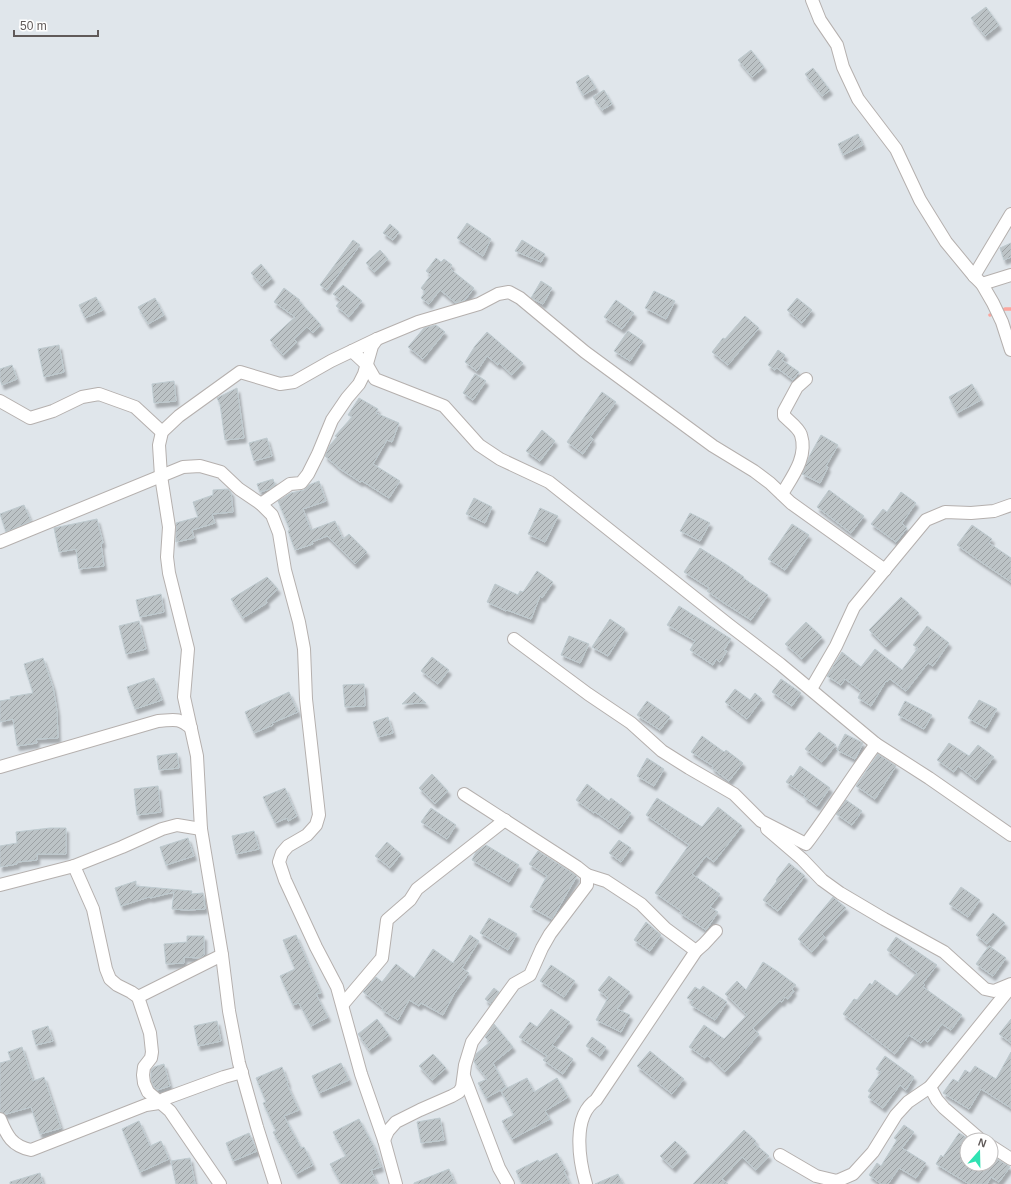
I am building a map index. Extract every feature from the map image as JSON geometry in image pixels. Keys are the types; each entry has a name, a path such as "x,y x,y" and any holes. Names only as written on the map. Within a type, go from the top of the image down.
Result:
{"street":[{"path":"812,0 820,20 837,45 843,67 858,99 896,149 920,200 946,242 978,280 994,303 1011,350"},
{"path":"978,280 1011,214"},
{"path":"978,280 1011,275"},
{"path":"276,1184 242,1072 230,1010 201,829 197,756 184,697 188,649 168,574 167,557 169,527 161,476 159,445 162,432 178,416 240,372 280,384 294,382 377,339 418,322 479,304 498,294 509,292 520,298 585,352 713,446 754,471 770,483 791,503 885,570"},
{"path":"261,504 290,484 301,483 308,474 332,420 347,398 359,384 367,365 372,346 377,339"},
{"path":"352,351 367,365 375,379 444,406 479,445 500,459 548,482 811,689 876,744 929,778 1011,835"},
{"path":"782,494 799,465 802,444 801,434 784,416 784,411 797,387 806,379"},
{"path":"0,401 30,418 53,411 82,398 99,394 135,407 162,432"},
{"path":"0,542 183,467 200,466 221,472 239,489 261,504 272,515 280,533 285,570 299,622 304,649 306,699 319,815 316,825 307,835 288,846 282,853 279,862 285,880 316,948 337,987 343,1004 361,1074 384,1140 396,1184"},
{"path":"811,689 836,646 854,607 926,520 945,512 971,513 994,511 1011,504"},
{"path":"514,639 588,694 631,723 662,750 689,768 734,794 761,821 806,844 876,744"},
{"path":"0,767 158,721 183,721 191,728"},
{"path":"464,794 587,875 606,881 641,904 665,928 696,951"},
{"path":"734,794 734,802 739,808 756,820 802,859 822,880 840,893 944,952 985,989 994,991 1011,985"},
{"path":"343,1004 382,958 387,920 410,900 417,889 505,820"},
{"path":"0,885 74,866 122,847 162,828 177,825 201,829"},
{"path":"74,866 93,909 106,969 110,978 117,985 138,997 150,1033 152,1052 151,1058 144,1067 142,1075 144,1084 148,1092 170,1111 220,1184"},
{"path":"384,1140 396,1122 459,1092 462,1087 465,1065 472,1042 514,984 530,975 550,934 587,885 587,875"},
{"path":"586,1184 579,1142 580,1127 589,1105 596,1100 696,951 716,931"},
{"path":"138,997 222,955"},
{"path":"780,1155 816,1176 837,1181 853,1174 873,1152 896,1115 908,1102 930,1086 1011,985"},
{"path":"0,1119 6,1134 20,1148 31,1150 146,1105 159,1103 170,1096 242,1072"},
{"path":"464,1076 498,1168 508,1184"},
{"path":"930,1086 937,1100 944,1108 972,1132"},
{"path":"999,1151 1011,1159"}],"building":[{"path":"986,7 999,25 985,36 971,18"},
{"path":"751,50 764,67 752,77 738,60"},
{"path":"813,68 830,90 822,96 805,74"},
{"path":"588,75 596,88 583,95 576,82"},
{"path":"604,90 612,104 602,110 593,97"},
{"path":"858,134 863,145 843,155 838,144"},
{"path":"467,223 491,239 483,256 457,238"},
{"path":"390,224 399,232 393,240 383,233"},
{"path":"353,240 360,245 327,290 320,285"},
{"path":"522,240 545,254 541,262 515,251"},
{"path":"1011,243 1011,257 1004,260 1000,248"},
{"path":"380,250 388,259 374,272 366,263"},
{"path":"436,258 441,262 444,259 452,265 450,268 474,288 465,300 456,303 440,290 429,304 421,298 425,292 421,288 431,275 426,271"},
{"path":"261,264 272,278 262,286 251,273"},
{"path":"541,281 552,288 543,304 531,298"},
{"path":"343,285 362,301 349,317 336,306 341,300 333,294"},
{"path":"284,288 300,300 299,301 321,325 313,333 307,327 294,339 297,342 283,355 270,340 295,317 274,302"},
{"path":"654,291 675,301 666,319 645,308"},
{"path":"96,297 103,310 85,318 79,305"},
{"path":"155,298 164,315 148,324 138,307"},
{"path":"797,298 812,310 802,323 787,310"},
{"path":"616,300 634,313 622,329 604,317"},
{"path":"745,316 759,328 728,365 712,352 723,338 725,339"},
{"path":"436,325 445,332 423,359 408,347 424,328"},
{"path":"628,331 643,341 630,361 614,351"},
{"path":"487,332 523,363 512,375 499,363 498,365 487,356 477,371 465,362 475,346"},
{"path":"59,345 64,372 44,377 38,349"},
{"path":"778,350 785,355 782,360 799,372 793,380 777,368 775,370 768,365"},
{"path":"12,365 17,379 2,385 0,379 0,369"},
{"path":"475,374 486,381 473,400 463,393"},
{"path":"174,381 176,401 154,403 152,384"},
{"path":"972,384 981,400 957,413 949,397"},
{"path":"237,388 244,438 225,440 220,404 217,398"},
{"path":"602,392 616,402 590,437 593,439 583,454 567,442"},
{"path":"359,398 378,409 376,413 399,423 392,442 387,440 373,464 400,481 389,498 340,469 325,456 330,445 337,437 335,436 352,417 348,415"},
{"path":"542,430 555,441 540,461 526,451"},
{"path":"821,435 838,445 826,466 828,467 820,483 802,474"},
{"path":"267,438 272,456 254,461 249,443"},
{"path":"273,479 275,485 270,489 260,492 257,484"},
{"path":"319,481 326,501 303,509 311,530 335,521 343,539 349,534 367,552 355,564 327,536 312,542 313,544 295,550 288,531 290,530 278,501 291,493 304,490 309,485"},
{"path":"228,489 231,492 233,512 212,514 215,523 192,530 194,538 176,542 176,523 198,517 193,502 213,495 213,490"},
{"path":"829,490 864,516 851,533 817,507"},
{"path":"901,492 916,503 902,523 907,528 896,542 871,524 883,509 887,512"},
{"path":"474,498 492,507 485,523 466,514"},
{"path":"24,505 31,521 6,532 0,514"},
{"path":"540,508 558,516 545,542 528,534"},
{"path":"690,513 710,523 700,541 680,531"},
{"path":"97,519 103,543 101,544 104,566 79,569 76,549 59,552 54,528"},
{"path":"792,524 809,535 785,570 768,559"},
{"path":"972,525 992,539 989,543 1011,558 1011,582 957,545"},
{"path":"700,548 727,565 768,595 751,620 707,591 709,588 684,572"},
{"path":"537,571 553,582 542,598 540,596 531,619 507,610 506,611 487,602 495,584 518,595 520,591 523,592"},
{"path":"267,577 278,589 266,600 267,603 243,618 231,599"},
{"path":"161,594 164,612 140,617 136,600"},
{"path":"901,597 919,613 886,647 869,630"},
{"path":"679,606 731,639 724,650 727,651 720,662 716,659 713,665 690,650 695,641 667,625"},
{"path":"610,619 625,629 608,656 592,647"},
{"path":"139,621 146,649 126,654 119,626"},
{"path":"806,622 822,637 802,659 785,644"},
{"path":"927,626 949,643 933,666 928,663 906,691 890,679 887,682 886,681 871,706 858,698 861,691 845,679 841,685 827,676 842,652 861,667 875,649 902,670 918,648 913,645"},
{"path":"569,636 589,644 580,663 561,655"},
{"path":"432,657 449,670 438,684 421,671"},
{"path":"43,658 53,687 57,711 58,738 36,739 37,743 17,746 13,719 0,722 0,701 11,699 10,697 33,693 24,664"},
{"path":"154,678 162,700 135,709 127,687"},
{"path":"781,679 801,693 792,706 772,692"},
{"path":"364,684 365,706 345,707 343,685"},
{"path":"735,689 750,700 755,693 762,699 747,719 725,702"},
{"path":"289,692 298,712 272,723 273,725 254,733 245,712"},
{"path":"414,692 426,703 402,704"},
{"path":"979,700 997,709 986,728 968,718"},
{"path":"647,701 670,717 660,730 637,715"},
{"path":"905,701 932,715 924,729 898,715"},
{"path":"388,717 393,733 378,737 373,722"},
{"path":"819,732 836,745 822,762 805,749"},
{"path":"845,734 863,743 855,759 837,750"},
{"path":"702,736 724,752 726,750 743,763 729,781 712,768 713,766 691,752"},
{"path":"949,743 969,756 978,745 994,757 976,780 958,766 954,772 937,760"},
{"path":"177,753 179,768 159,770 157,756"},
{"path":"878,754 896,766 875,799 856,786"},
{"path":"647,758 664,769 654,786 637,776"},
{"path":"800,766 830,788 817,806 804,797 805,795 786,782 791,775 793,777"},
{"path":"432,774 448,791 435,804 419,788"},
{"path":"587,784 609,801 611,798 631,813 619,829 576,800"},
{"path":"158,786 161,812 137,815 134,789"},
{"path":"285,788 297,816 288,821 287,818 275,823 263,797"},
{"path":"657,798 702,827 718,807 742,826 714,862 706,856 692,874 720,894 710,907 718,912 706,930 680,913 681,911 655,893 689,845 646,815"},
{"path":"846,800 862,811 852,825 836,814"},
{"path":"431,808 456,825 447,839 421,822"},
{"path":"50,828 66,828 66,854 37,854 37,860 17,862 17,864 0,867 0,846 17,843 16,832"},
{"path":"254,831 259,849 236,854 232,836"},
{"path":"188,838 194,856 166,865 160,847"},
{"path":"619,840 631,848 621,862 609,853"},
{"path":"387,842 401,854 390,868 375,856"},
{"path":"486,845 519,865 509,882 472,860 476,852"},
{"path":"538,851 577,876 552,919 530,907 547,876 529,864"},
{"path":"789,863 805,876 778,911 763,900"},
{"path":"136,881 136,886 192,891 191,894 203,893 205,909 172,909 174,892 149,897 121,906 115,888"},
{"path":"961,887 980,900 968,917 949,904"},
{"path":"833,897 846,908 822,934 825,937 812,952 798,939"},
{"path":"993,913 1005,923 987,944 976,935"},
{"path":"489,918 517,934 508,950 480,933"},
{"path":"646,922 661,935 650,951 634,940"},
{"path":"296,935 321,993 316,994 328,1017 311,1026 299,1003 293,1005 280,976 295,969 283,940"},
{"path":"470,935 479,941 462,968 469,973 454,994 443,1015 421,1003 419,1006 409,1000 398,1020 382,1010 383,1008 363,992 376,977 382,982 396,964 414,978 433,949 453,963"},
{"path":"187,936 204,936 204,955 200,958 184,957 184,963 166,964 164,944 187,942"},
{"path":"896,937 937,965 923,983 925,985 923,987 962,1015 951,1030 942,1024 928,1042 924,1039 921,1043 909,1035 895,1054 843,1014 854,999 857,1000 870,983 872,985 875,980 897,996 917,973 887,950"},
{"path":"989,946 1006,958 993,976 976,964"},
{"path":"763,962 796,985 792,989 794,991 788,999 785,997 782,1002 780,1001 753,1028 759,1034 725,1072 707,1055 705,1058 689,1047 704,1025 724,1039 747,1015 725,994 737,981 746,990"},
{"path":"551,965 575,981 564,997 540,981"},
{"path":"609,976 630,992 617,1009 630,1015 621,1032 596,1020 608,998 598,990"},
{"path":"703,986 727,1002 715,1020 691,1005 693,1001 687,998 695,987 700,990"},
{"path":"494,988 499,992 491,1004 485,999"},
{"path":"551,1009 570,1022 552,1045 573,1059 563,1074 543,1060 547,1056 519,1037 530,1022 537,1027"},
{"path":"377,1019 389,1035 369,1050 358,1034"},
{"path":"1011,1019 1011,1043 999,1034"},
{"path":"217,1021 221,1041 198,1046 194,1026"},
{"path":"494,1024 513,1047 493,1063 506,1087 486,1098 478,1083 487,1079 474,1062 476,1054 490,1042 485,1037"},
{"path":"48,1026 53,1041 36,1045 32,1031"},
{"path":"592,1037 606,1047 600,1056 586,1046"},
{"path":"22,1047 33,1081 44,1077 61,1128 40,1134 31,1107 6,1114 0,1112 0,1063 11,1060 8,1052"},
{"path":"650,1051 684,1079 672,1094 637,1066"},
{"path":"1011,1052 1011,1108 981,1089 969,1109 943,1093 953,1079 958,1082 965,1070 970,1073 975,1066 996,1079"},
{"path":"433,1054 446,1068 432,1080 419,1066"},
{"path":"885,1056 914,1077 906,1090 900,1085 883,1108 868,1097 871,1093 868,1091 881,1072 876,1069"},
{"path":"341,1063 349,1080 319,1093 312,1076"},
{"path":"164,1064 170,1086 157,1090 151,1081 151,1070 154,1067"},
{"path":"282,1067 288,1083 287,1084 299,1110 284,1116 301,1148 304,1147 313,1165 296,1174 273,1132 276,1131 263,1103 266,1102 256,1078"},
{"path":"527,1078 534,1092 557,1078 568,1097 545,1111 550,1119 512,1139 502,1121 514,1115 501,1091"},
{"path":"440,1118 444,1140 421,1143 417,1122"},
{"path":"359,1119 373,1145 381,1167 371,1170 377,1184 341,1184 330,1164 346,1156 333,1132"},
{"path":"139,1121 150,1146 161,1141 169,1159 140,1172 122,1129"},
{"path":"904,1125 914,1132 902,1148 926,1163 916,1178 899,1168 888,1184 881,1184 869,1175 877,1163 881,1166 897,1140 894,1138"},
{"path":"744,1130 756,1141 754,1143 769,1156 756,1170 742,1157 722,1179 728,1184 693,1184"},
{"path":"249,1133 257,1151 233,1161 226,1143"},
{"path":"959,1133 959,1172 999,1172 999,1160 1010,1167 999,1182 991,1177 987,1184 969,1184 936,1164 941,1155 943,1157"},
{"path":"675,1141 687,1152 673,1168 660,1156"},
{"path":"557,1153 566,1170 564,1171 570,1184 522,1184 516,1171 538,1160 539,1162"},
{"path":"190,1158 195,1184 176,1184 171,1161"},
{"path":"449,1169 455,1184 414,1184 414,1183"},
{"path":"40,1173 43,1184 10,1184 10,1182"},
{"path":"618,1174 623,1184 595,1184"}],"waterway":[{"path":"990,315 1005,309 1011,309"}]}
